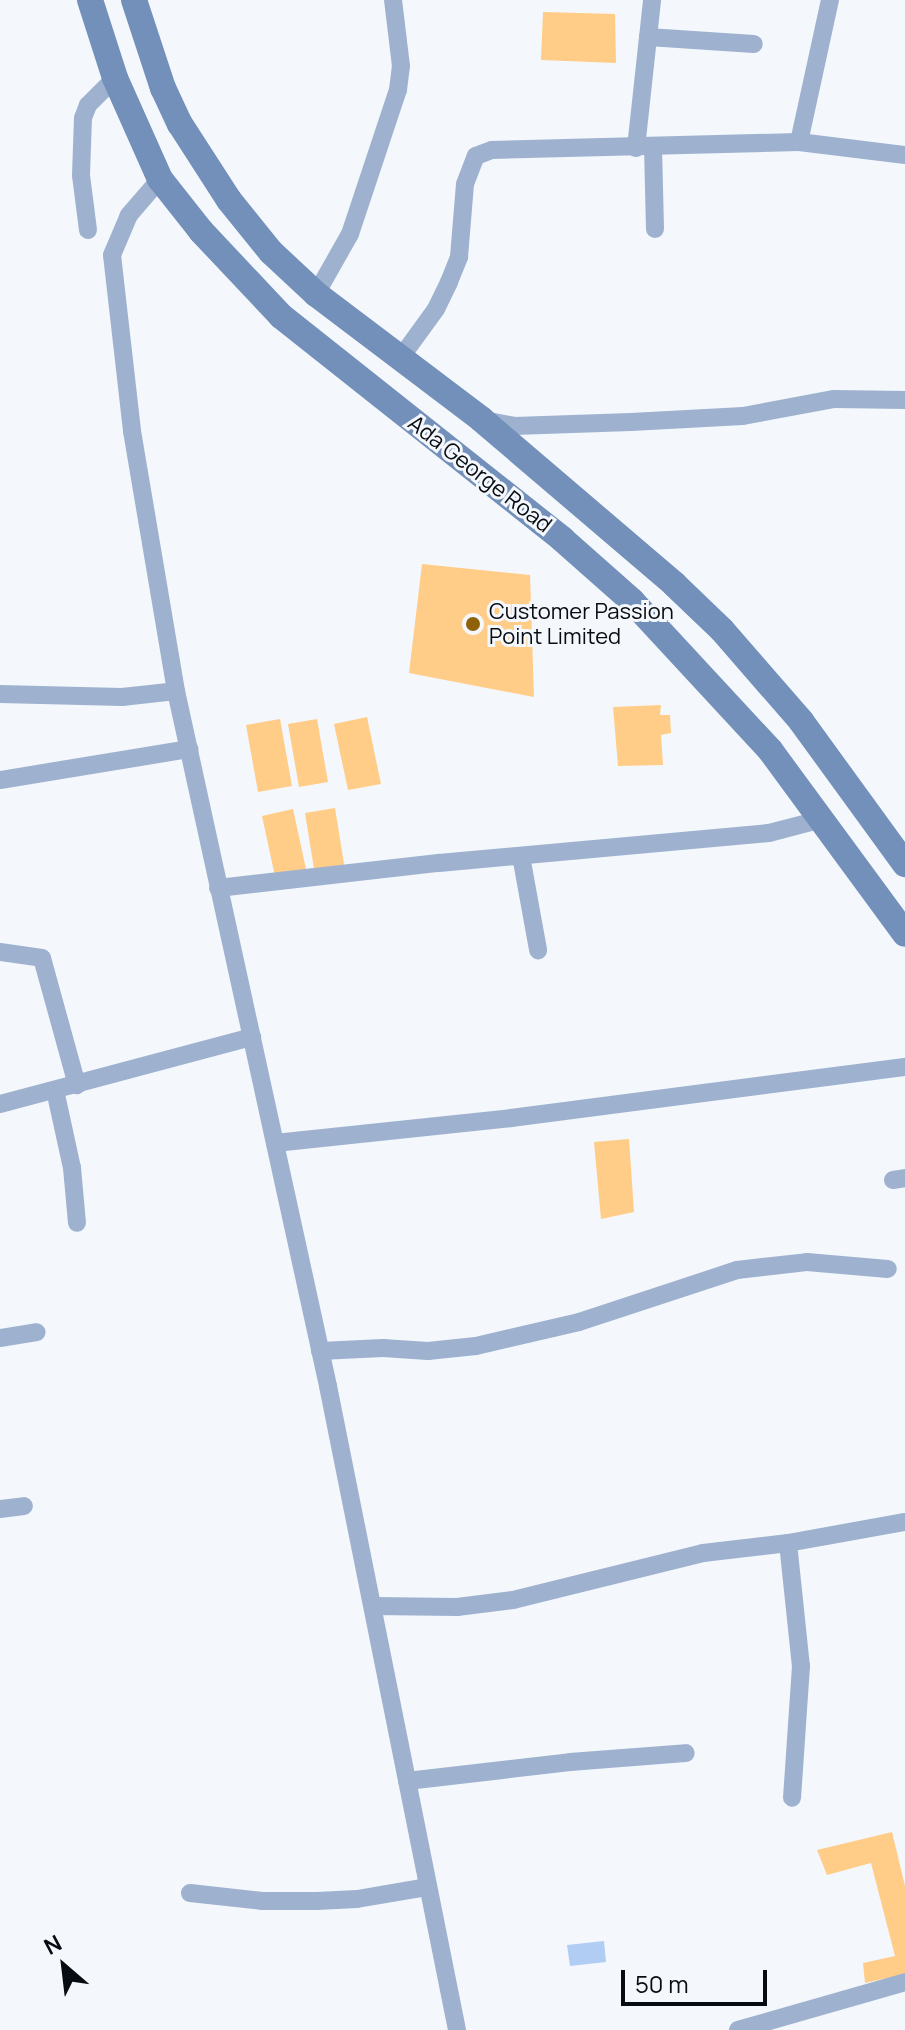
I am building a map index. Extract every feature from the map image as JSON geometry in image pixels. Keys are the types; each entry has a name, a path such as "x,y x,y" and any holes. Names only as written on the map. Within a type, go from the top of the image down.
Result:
{"main road":[{"name":"Ada George Road","path":"90,0 115,78 160,179 211,243 281,316 562,539 632,601 770,750 905,934"},
{"name":"Ada George Road","path":"134,0 163,88 197,155 271,252 316,294 399,360 481,419 603,520 722,630 801,721 905,864"}],"street":[{"path":"316,294 350,234 398,90 401,66 393,0"},
{"path":"652,0 644,148 655,229"},
{"path":"799,142 830,0"},
{"path":"648,37 754,44"},
{"path":"88,230 81,175 83,118 88,105 115,78"},
{"path":"399,360 436,309 459,257 465,184 476,156 492,150 799,142 905,155"},
{"path":"160,179 118,234 112,255 112,278 132,431 176,691 320,1351 457,2030"},
{"path":"481,419 514,426 631,422 743,416 834,399 905,400"},
{"path":"0,694 122,697 176,691"},
{"path":"0,780 189,749"},
{"path":"218,888 769,833 819,820"},
{"path":"521,856 538,950"},
{"path":"0,952 42,958 77,1085"},
{"path":"0,1104 252,1037"},
{"path":"275,1143 511,1118 905,1067"},
{"path":"55,1090 72,1168 77,1223"},
{"path":"320,1351 383,1348 428,1351 476,1346 579,1322 737,1270 807,1262 888,1269"},
{"path":"0,1338 37,1332"},
{"path":"0,1509 24,1506"},
{"path":"373,1606 457,1607 513,1600 703,1553 788,1543 905,1522"},
{"path":"788,1543 801,1666 792,1798"},
{"path":"407,1781 570,1762 686,1753"},
{"path":"190,1893 317,1901 357,1899 428,1887"},
{"path":"738,2030 781,2024 905,1982"}],"water":[{"path":"604,1941 606,1962 570,1966 567,1945"}],"building":[{"path":"543,12 615,14 616,63 541,60"},
{"name":"Customer Passion Point Limited","path":"422,564 530,575 534,697 409,673"},
{"path":"661,705 660,715 670,715 671,733 661,735 663,765 618,766 613,707"},
{"path":"367,717 381,784 348,790 334,724"},
{"path":"280,719 292,786 258,792 246,725"},
{"path":"317,719 328,782 299,787 288,724"},
{"path":"335,808 345,870 315,875 305,813"},
{"path":"293,809 307,874 276,881 262,816"},
{"path":"629,1139 634,1212 601,1219 594,1142"},
{"path":"892,1832 905,1886 905,1974 865,1983 863,1963 895,1956 871,1863 827,1875 817,1850"}],"place":[{"name":"Customer Passion Point Limited","path":"473,624"}]}
